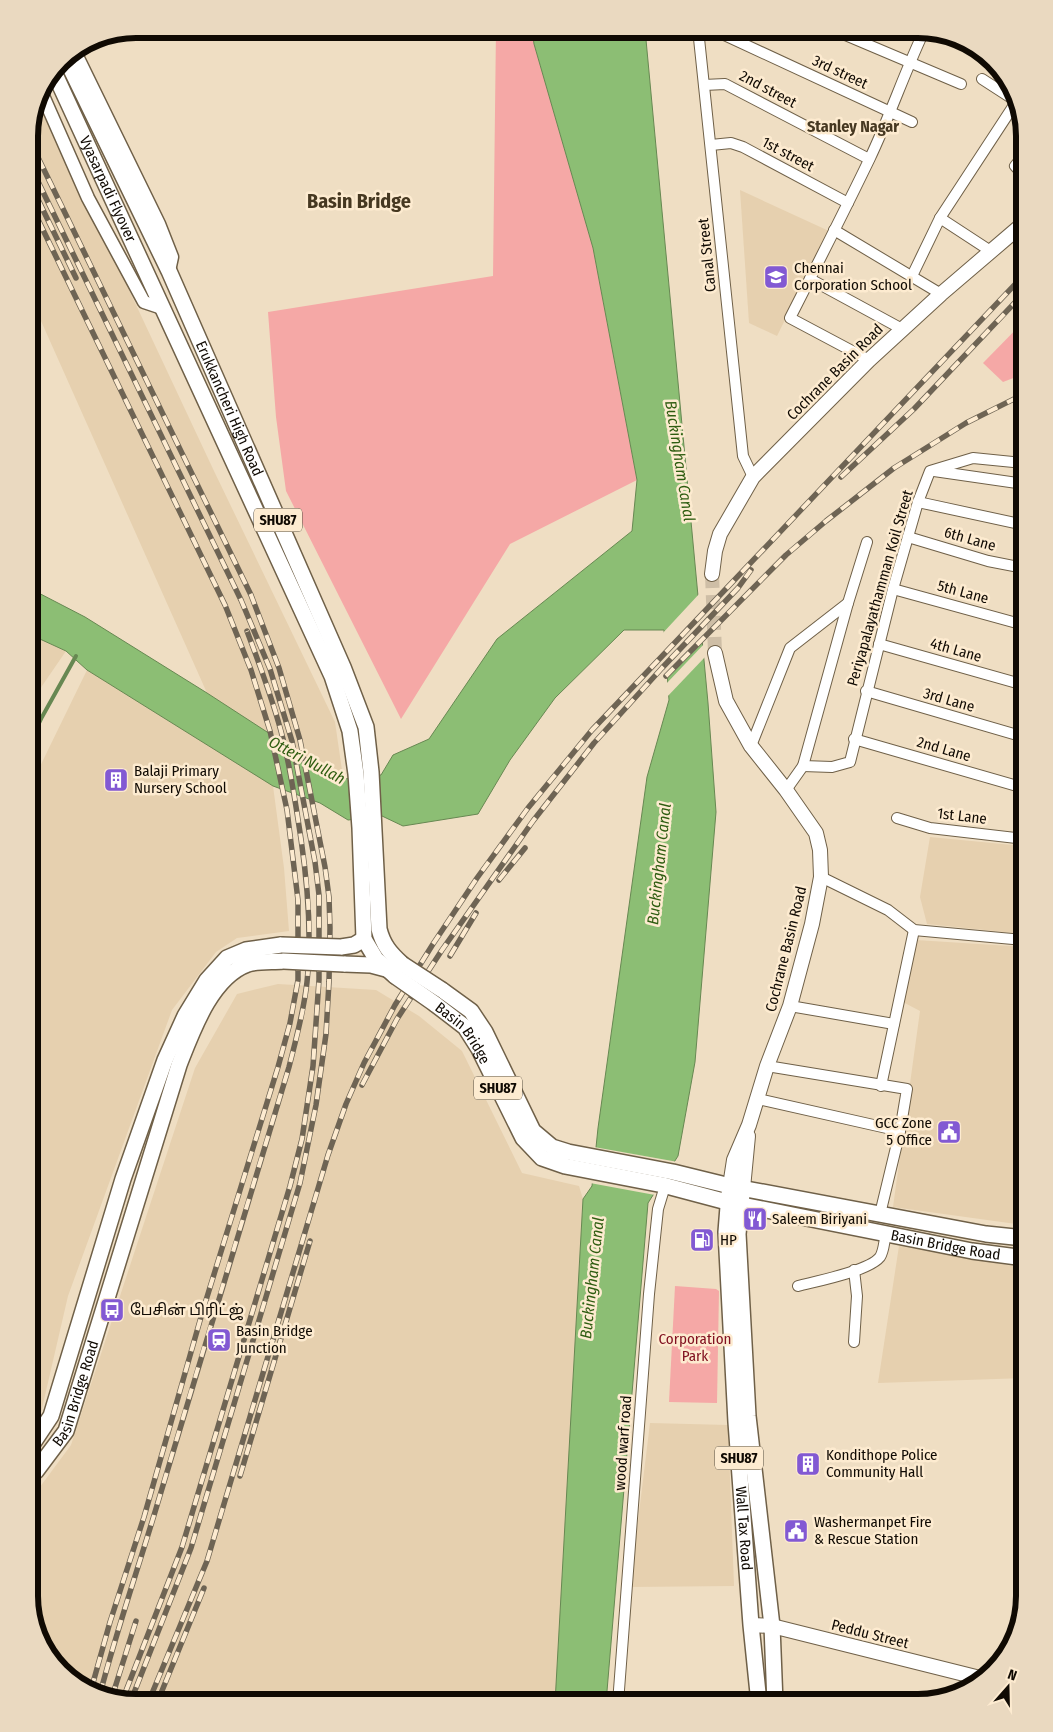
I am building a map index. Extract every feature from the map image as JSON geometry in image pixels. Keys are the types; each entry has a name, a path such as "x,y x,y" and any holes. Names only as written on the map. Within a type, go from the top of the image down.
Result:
{"main road":[{"name":"Vyasarpadi Flyover","path":"68,64 169,271"},
{"name":"Vyasarpadi Flyover","path":"57,78 162,308"},
{"name":"Cochrane Basin Road","path":"712,574 715,551 720,534 753,477 902,329 1016,230"},
{"name":"Erukkancheri High Road","path":"169,271 343,667 366,727 363,773"},
{"name":"Erukkancheri High Road","path":"162,308 332,676 363,773"},
{"name":"Cochrane Basin Road","path":"716,653 726,701 750,746 786,790 816,833 820,850 821,877 812,924 790,1006 767,1066 749,1125 734,1160 736,1187"},
{"name":"Basin Bridge","path":"363,773 367,827 379,929 394,969 442,990 471,1011 485,1032 533,1131 566,1159 664,1185"},
{"name":"Basin Bridge","path":"367,827 364,939 370,951 465,1028 479,1049 523,1138 542,1158 566,1159 673,1172 736,1187 880,1214"},
{"name":"Basin Bridge Road","path":"38,1436 51,1416 122,1179 165,1060 185,1016 207,980 226,958 246,950 281,945 341,947 354,945 364,939"},
{"name":"Basin Bridge Road","path":"38,1468 66,1431 143,1187 179,1065 197,1019 216,991 231,974 249,964 283,962 344,964 371,965 394,969"},
{"name":"Basin Bridge Road","path":"664,1185 734,1203 972,1251 1016,1257"},
{"path":"734,1203 736,1187"},
{"name":"Wall Tax Road","path":"734,1203 726,1232 736,1422 758,1694"},
{"name":"Wall Tax Road","path":"734,1203 738,1234 748,1424 772,1626 775,1694"},
{"name":"Basin Bridge Road","path":"880,1214 974,1232 1016,1237"},
{"path":"972,1251 974,1232"},
{"name":"Peddu Street","path":"751,1625 772,1626 974,1676"}],"street":[{"name":"Canal Street","path":"700,38 743,456 753,477"},
{"name":"3rd street","path":"731,38 912,122"},
{"path":"853,38 961,84"},
{"path":"869,360 790,318 869,159 922,38"},
{"name":"Erukkancheri High Road","path":"77,57 159,224 172,257 169,271"},
{"path":"982,79 1006,95"},
{"name":"2nd street","path":"704,85 725,84 869,159"},
{"path":"45,99 88,198 144,302 162,308"},
{"path":"912,276 940,218 1011,108"},
{"name":"1st street","path":"711,145 731,143 743,147 848,203"},
{"path":"940,218 992,252"},
{"path":"834,230 941,294"},
{"path":"810,279 902,329"},
{"path":"930,471 973,458 1016,462"},
{"path":"930,471 1016,483"},
{"name":"Periyapalayathamman Koil Street","path":"803,766 832,767 850,762 854,739 893,589 918,502 930,471"},
{"path":"918,502 1016,523"},
{"name":"6th Lane","path":"908,537 988,561 1016,566"},
{"path":"786,790 803,766 848,603 867,542"},
{"name":"5th Lane","path":"893,589 1016,623"},
{"path":"750,746 790,648 848,603"},
{"name":"4th Lane","path":"879,644 1016,683"},
{"name":"3rd Lane","path":"866,691 1016,735"},
{"name":"2nd Lane","path":"854,739 1016,786"},
{"name":"1st Lane","path":"897,818 930,828 1016,838"},
{"path":"821,877 888,910 914,930 1016,939"},
{"path":"880,1086 914,930"},
{"path":"790,1006 894,1024"},
{"path":"767,1066 907,1089 900,1131 880,1214"},
{"path":"758,1099 900,1131"},
{"name":"wood warf road","path":"619,1694 650,1294 658,1209 664,1185"},
{"path":"798,1286 872,1264 881,1256 886,1234"},
{"path":"854,1270 857,1296 854,1342"}],"shaded area":[{"path":"42,106 214,471 335,722 343,777 321,767 207,693 38,314 38,123"},
{"name":"Chennai Corporation School","path":"740,190 829,231 777,336 749,323"},
{"path":"38,638 66,651 38,695"},
{"path":"87,670 273,786 284,868 289,931 237,938 216,952 172,1010 68,1296 40,1417 38,1419 38,771"},
{"path":"930,837 1016,845 1016,933 927,924 920,897"},
{"path":"916,940 1016,946 1016,1224 893,1207 920,1011 901,1001"},
{"path":"278,984 376,990 419,1016 462,1051 522,1173 579,1186 583,1199 556,1694 116,1693 92,1684 71,1670 54,1651 45,1634 38,1609 38,1490 71,1445 195,1068 237,994"},
{"path":"899,1246 1016,1267 1016,1378 878,1383"},
{"path":"650,1423 728,1425 734,1586 630,1587"}],"green space":[{"path":"496,38 533,38 593,248 637,480 510,544 401,719 286,491 276,417 268,312 493,276"},
{"path":"1016,329 1016,377 1003,382 983,363"},
{"name":"Corporation Park","path":"675,1286 716,1289 719,1291 717,1403 669,1402"}],"water":[{"path":"533,38 646,38 708,703 716,812 695,1062 678,1156 648,1203 607,1694 556,1694 583,1199 592,1186 598,1128 647,777 669,700 664,630 624,630 555,698 510,760 478,814 403,826 382,816 348,820 320,803 273,786 87,670 66,651 38,638 38,593 85,617 321,767 343,777 343,779 381,775 393,755 429,739 497,639 632,531 637,480 593,248"}],"pier":[{"path":"700,593 705,637 665,680 663,661 665,659 663,657 661,635"},
{"path":"705,643 706,656 666,698 665,685"},
{"path":"594,1147 678,1162 655,1195 590,1183"}],"waterway":[{"path":"38,725 76,656"}],"tunnel":[{"path":"712,574 715,653"}],"railway":[{"path":"38,157 251,595 279,668 300,740 325,867 329,897 329,982 326,1034 316,1105 300,1183 191,1548 134,1694"},
{"path":"38,182 241,600 270,669 292,741 315,862 319,895 319,980 313,1066 302,1139 290,1186 182,1547 125,1694"},
{"path":"38,200 76,278"},
{"path":"38,220 225,605 251,670 270,731 287,810 298,900 298,980 290,1023 93,1684"},
{"path":"152,1694 207,1561 328,1155 346,1104 364,1063 395,1005 477,878 528,808 592,730 1016,283"},
{"path":"841,477 914,409 1016,301"},
{"path":"666,676 786,555 826,521 894,468 966,423 1016,398"},
{"path":"362,1085 397,1019 442,950 533,821 594,743 738,588 751,570"},
{"path":"102,1688 289,1067 306,993 309,946 308,910 295,801 279,725 247,631"},
{"path":"499,880 525,848"},
{"path":"450,956 476,913"},
{"path":"240,1476 310,1241"},
{"path":"161,1694 204,1588"},
{"path":"114,1692 136,1621"}],"place":[{"name":"Chennai Corporation School","path":"776,277"},
{"name":"Balaji Primary Nursery School","path":"116,780"},
{"name":"GCC Zone 5 Office","path":"949,1132"},
{"name":"Saleem Biriyani","path":"755,1219"},
{"name":"HP","path":"702,1240"},
{"name":"பேசின் பிரிட்ஜ்","path":"112,1310"},
{"name":"Basin Bridge Junction","path":"219,1340"},
{"name":"Kondithope Police Community Hall","path":"808,1464"},
{"name":"Washermanpet Fire & Rescue Station","path":"796,1531"}],"district":[{"name":"Stanley Nagar","path":"853,126"},
{"name":"Basin Bridge","path":"359,201"}],"water label":[{"name":"Buckingham Canal","path":"680,461"},
{"name":"Otteri Nullah","path":"307,760"},
{"name":"Buckingham Canal","path":"659,864"},
{"name":"Buckingham Canal","path":"592,1278"}]}
